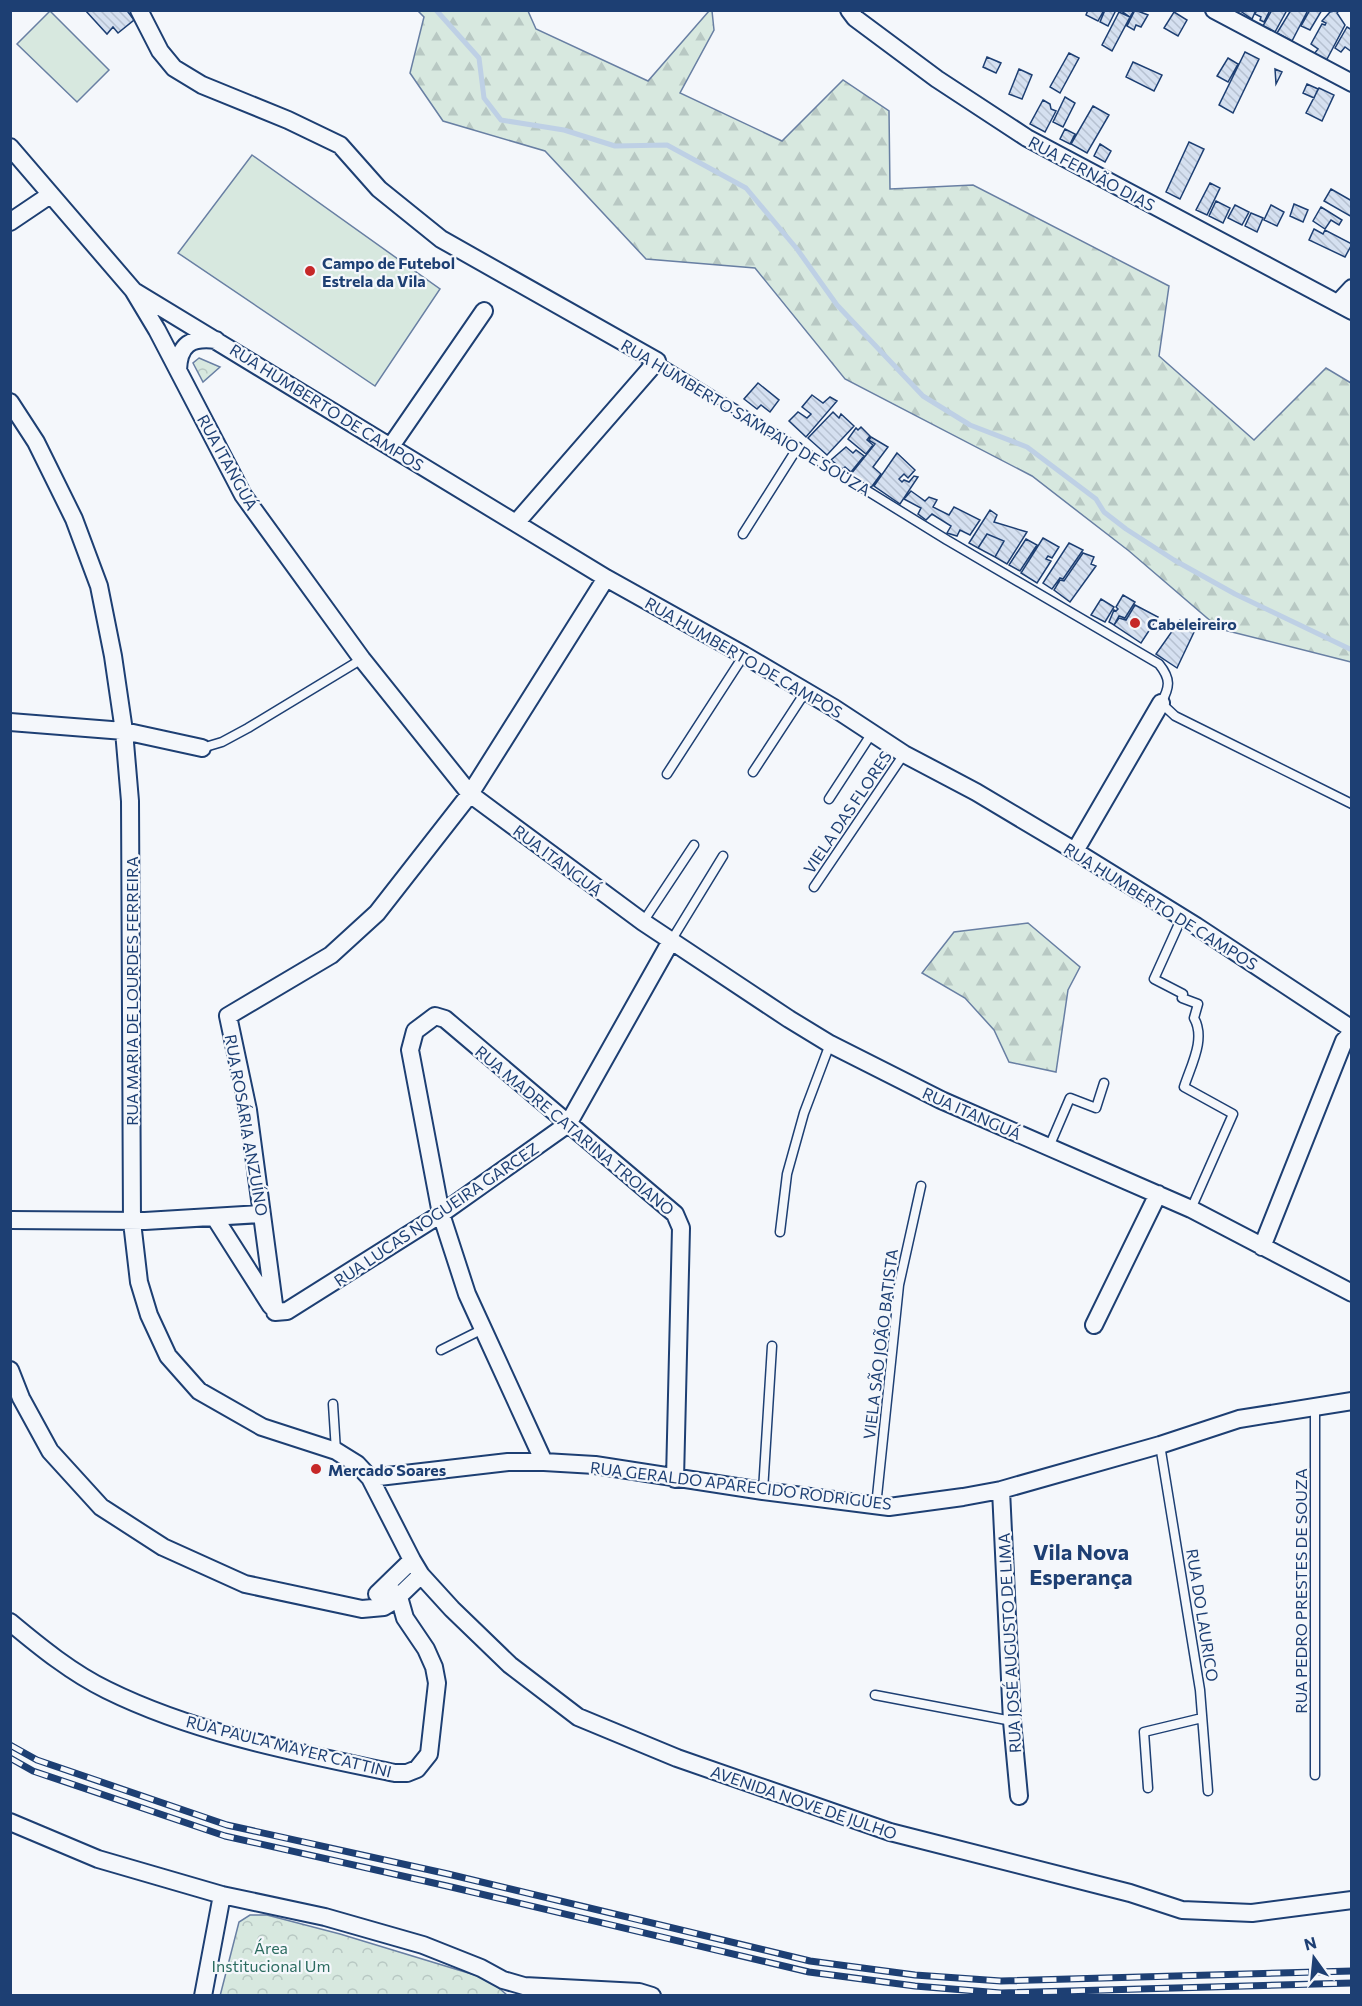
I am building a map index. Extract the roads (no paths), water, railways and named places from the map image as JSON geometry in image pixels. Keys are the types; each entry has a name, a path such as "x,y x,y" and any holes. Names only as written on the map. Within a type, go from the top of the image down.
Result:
{"street":[{"name":"RUA HUMBERTO SAMPAIO DE SOUZA","path":"139,10 160,51 174,68 202,85 288,120 340,145 379,189 441,239 657,361"},
{"name":"RUA FERNÃO DIAS","path":"849,10 855,18 937,79 1027,138 1345,307"},
{"path":"1214,10 1352,83"},
{"name":"RUA ITANGUÁ","path":"10,147 134,290 243,495 362,659 470,794 643,922 830,1044 941,1100 1191,1209 1352,1293"},
{"path":"10,222 50,195"},
{"path":"1345,307 1352,288"},
{"name":"RUA HUMBERTO DE CAMPOS","path":"134,290 606,578 806,691 904,754 976,792 1075,851 1182,917 1352,1029"},
{"path":"391,446 484,311"},
{"path":"178,370 180,354 192,341 202,338 217,340"},
{"path":"516,523 657,361"},
{"name":"RUA MARIA DE LOURDES FERREIRA","path":"10,402 36,442 74,519 99,586 113,656 124,731 130,801 132,1222 139,1282 149,1315 168,1356 199,1391 262,1427 336,1451 357,1464 370,1478"},
{"path":"470,794 606,578"},
{"path":"1075,851 1161,703"},
{"path":"10,722 124,731 202,748"},
{"name":"RUA ROSÁRIA ANZUÍNO","path":"275,1312 248,1110 228,1016 331,955 376,913 470,794"},
{"name":"RUA LUCAS NOGUEIRA GARCEZ","path":"275,1312 288,1311 441,1214 568,1124 671,941"},
{"name":"RUA MADRE CATARINA TROIANO","path":"441,1214 410,1050 415,1031 435,1016 445,1019 675,1214 681,1228 675,1479"},
{"path":"1262,1247 1344,1041 1352,1034"},
{"path":"1094,1325 1158,1194"},
{"path":"10,1220 132,1222 262,1214"},
{"path":"441,1214 467,1294 544,1462"},
{"path":"215,1218 275,1312"},
{"path":"10,1370 21,1398 50,1451 101,1507 163,1547 245,1584 362,1609 384,1607 399,1597 421,1575"},
{"name":"RUA GERALDO APARECIDO RODRIGUES","path":"370,1478 508,1462 544,1462 595,1465 763,1491 876,1506 900,1506 1001,1490 1160,1445 1239,1419 1352,1401"},
{"name":"AVENIDA NOVE DE JULHO","path":"370,1478 421,1575 452,1609 510,1665 578,1717 677,1758 890,1832 1130,1893 1182,1910 1252,1914 1352,1900"},
{"name":"RUA JOSÉ AUGUSTO DE LIMA","path":"1001,1490 1012,1721 1019,1796"},
{"path":"379,1593 412,1560"},
{"path":"335,1604 356,1602 391,1590 399,1597"},
{"name":"RUA PAULA MAYER CATTINI","path":"399,1597 402,1612 416,1638"},
{"name":"RUA PAULA MAYER CATTINI","path":"10,1622 48,1653 106,1690 176,1718 258,1742 395,1773 406,1773 417,1769 429,1754 437,1683 434,1667 426,1649 416,1638 393,1620 362,1609"},
{"path":"10,1822 98,1859 222,1895 325,1917 423,1944 481,1968 502,1980 524,1986 639,1992 652,1995"},
{"path":"203,1995 222,1895"}],"lane":[{"name":"RUA HUMBERTO SAMPAIO DE SOUZA","path":"657,361 947,540 1160,664 1169,678 1170,685 1161,703"},
{"path":"742,534 798,447"},
{"path":"667,774 744,655"},
{"path":"202,748 222,742 239,733 362,659"},
{"path":"753,772 806,691"},
{"path":"1161,703 1175,716 1352,804"},
{"path":"829,799 872,733"},
{"name":"VIELA DAS FLORES","path":"814,887 904,754"},
{"path":"643,922 694,845"},
{"path":"671,941 723,856"},
{"path":"1182,917 1154,979 1183,994 1182,998 1198,1004 1194,1018 1199,1027 1199,1041 1184,1087 1233,1114 1191,1209"},
{"path":"780,1232 787,1174 804,1113 830,1044"},
{"path":"1049,1147 1070,1098 1096,1108 1104,1083"},
{"name":"VIELA SÃO JOÃO BATISTA","path":"876,1506 899,1285 921,1186"},
{"path":"441,1350 483,1329"},
{"path":"763,1491 772,1346"},
{"path":"333,1404 336,1451"},
{"name":"RUA PEDRO PRESTES DE SOUZA","path":"1315,1775 1316,1407"},
{"name":"RUA DO LAURICO","path":"1160,1445 1200,1690 1208,1791"},
{"path":"875,1695 1012,1721"},
{"path":"1148,1788 1144,1732 1202,1718"}],"waterway":[{"path":"436,10 479,58 484,98 501,120 564,130 615,146 667,145 746,188 797,249 837,305 923,396 970,425 1027,447 1096,499 1104,512 1126,529 1174,560 1235,594 1352,650"}],"railway":[{"path":"10,1745 37,1760 227,1825 448,1874 810,1961 915,1975 1001,1981 1352,1971"},
{"path":"10,1758 33,1771 225,1836 809,1972 915,1986 1001,1993 1352,1983"}],"place":[{"name":"Campo de Futebol Estrela da Vila","path":"310,271"},
{"name":"Cabeleireiro","path":"1135,623"},
{"name":"Mercado Soares","path":"316,1469"}],"district":[{"name":"Vila Nova Esperança","path":"1081,1564"}],"park label":[{"name":"Área Institucional Um","path":"271,1956"}]}
